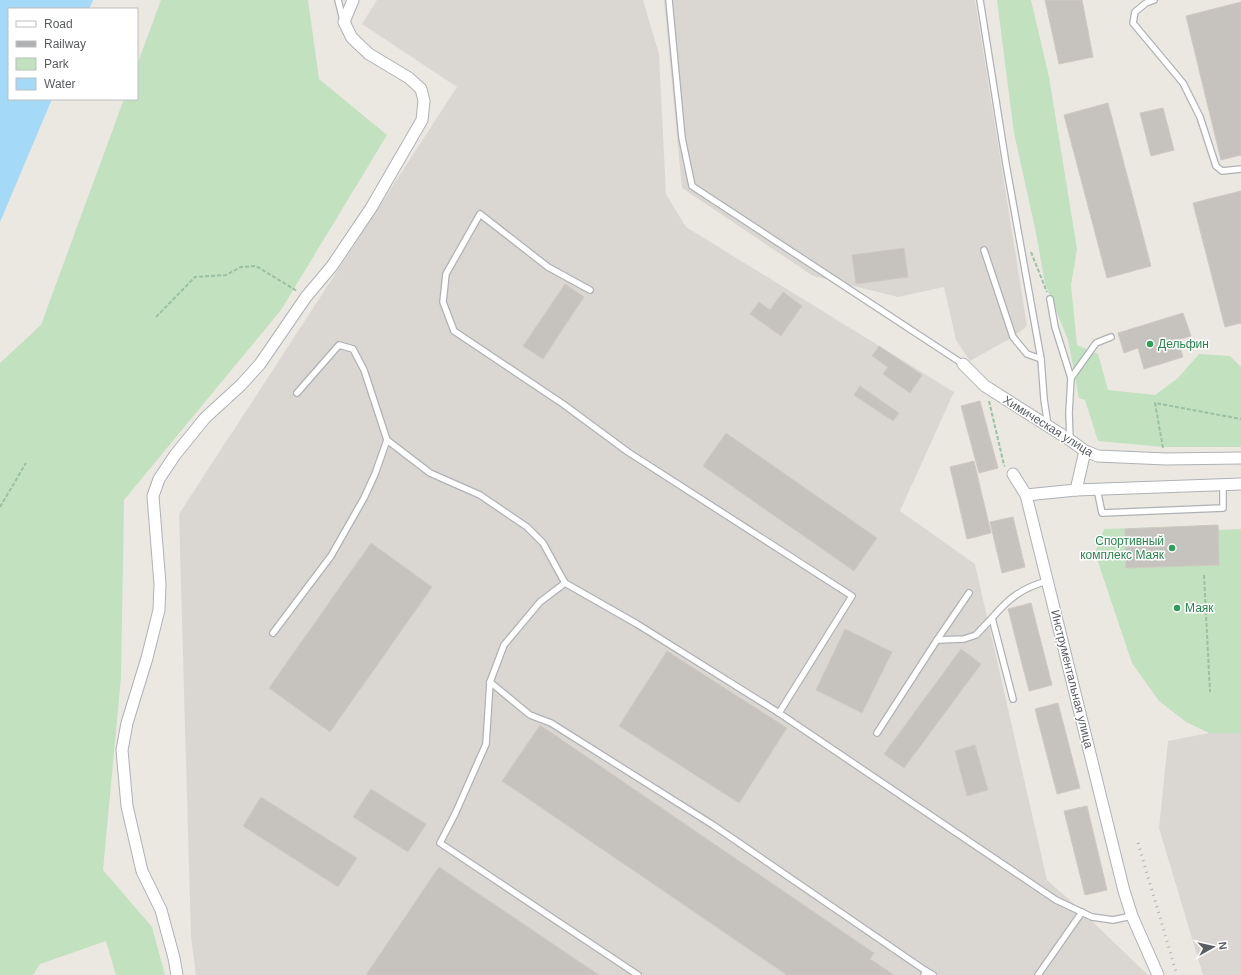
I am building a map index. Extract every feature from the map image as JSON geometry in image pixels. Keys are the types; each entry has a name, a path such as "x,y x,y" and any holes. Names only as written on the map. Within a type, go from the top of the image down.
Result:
{"street":[{"path":"177,975 161,910 142,871 127,806 122,750 127,722 147,658 159,610 160,584 153,496 160,479 175,455 205,418 241,385 260,364 306,297 332,266 355,233 422,120 424,101 420,89 409,78 369,54 352,38 344,22 353,0"},
{"name":"Химическая улица","path":"963,364 985,386 1085,451 1098,456 1166,459 1241,458"},
{"path":"1076,490 1085,451"},
{"name":"Инструментальная улица","path":"1013,474 1026,495 1124,891 1132,916 1158,975"},
{"path":"1026,495 1076,490 1241,484"}],"lane":[{"path":"338,0 344,22"},
{"path":"669,0 682,138 692,186 963,364"},
{"path":"980,0 1006,164 1041,359 1048,427"},
{"path":"1154,0 1146,3 1135,12 1133,23 1182,83 1200,117 1216,166 1222,171 1241,169"},
{"path":"590,290 548,267 480,214 446,274 443,302 454,331 563,404 628,452 852,596 779,713"},
{"path":"984,250 1013,337 1026,354 1041,359"},
{"path":"1050,299 1055,327 1071,378 1069,413 1070,440"},
{"path":"1071,378 1096,343 1110,337"},
{"path":"273,633 332,556 364,498 375,474 386,440 364,370 353,349 339,345 296,393"},
{"path":"386,440 430,473 480,495 527,527 543,543 565,583 637,624 779,713 1056,900 1092,917 1113,920 1132,916"},
{"path":"1097,489 1102,512 1170,510 1223,508 1223,485"},
{"path":"937,640 964,639 976,635 1006,602 1030,586 1047,581"},
{"path":"565,583 540,602 504,645 490,682 486,744 455,814 440,843 638,975"},
{"path":"877,733 969,593"},
{"path":"992,618 1013,699"},
{"path":"490,682 530,715 551,723 713,825 925,973 933,975"},
{"path":"1038,975 1082,912"}],"path":[{"path":"1030,250 1034,255 1050,299"},
{"path":"156,317 195,277 226,275 242,267 256,266 306,297"},
{"path":"985,386 1004,464 1013,474"},
{"path":"1166,459 1155,403 1241,419"},
{"path":"0,507 26,463"},
{"path":"1204,575 1210,692"}],"shaded area":[{"path":"377,0 643,0 659,54 666,194 686,227 954,392 900,511 975,564 1047,880 1148,975 196,975 191,937 179,514 457,87 362,24"},
{"path":"664,0 975,0 1027,326 1013,337 970,361 956,340 944,287 898,297 813,276 682,188"},
{"path":"1209,733 1241,733 1241,975 1203,975 1159,828 1168,741"}],"green space":[{"path":"161,0 308,0 319,79 387,135 281,310 124,500 121,677 103,870 152,927 165,975 116,975 106,941 40,964 33,975 0,975 0,363 41,325 124,100 138,100 138,62"},
{"path":"997,0 1031,0 1049,77 1077,249 1071,285 1077,345 1098,354 1108,390 1155,395 1178,378 1199,354 1230,356 1241,367 1241,447 1164,447 1098,441 1085,400 1079,398 1068,340 1045,283 1035,228 1014,133"},
{"name":"Маяк","path":"1218,525 1219,530 1241,529 1241,733 1209,733 1186,722 1159,701 1132,663 1095,553 1104,529"}],"water":[{"path":"0,0 93,0 89,8 8,8 8,100 52,100 0,222"}],"building":[{"path":"1045,0 1082,0 1093,57 1059,64"},
{"path":"1241,2 1241,155 1221,160 1186,16"},
{"path":"1108,103 1151,266 1107,278 1064,115"},
{"path":"1163,108 1174,150 1151,156 1140,113"},
{"path":"1241,191 1241,323 1225,327 1193,203"},
{"path":"904,248 908,277 856,284 852,255"},
{"path":"565,284 584,297 543,359 523,346"},
{"path":"783,292 802,306 781,336 750,314 759,302 770,310"},
{"name":"Дельфин","path":"1183,313 1191,336 1178,340 1183,357 1144,369 1138,348 1124,353 1118,333"},
{"path":"879,346 922,375 910,393 883,374 888,367 872,356"},
{"path":"860,386 899,413 893,421 854,395"},
{"path":"980,401 998,468 979,473 961,406"},
{"path":"726,433 877,538 854,571 703,466"},
{"path":"974,461 991,533 967,539 950,467"},
{"path":"1013,517 1025,567 1002,573 990,522"},
{"name":"Спортивный комплекс Маяк","path":"1218,525 1219,565 1126,568 1125,529"},
{"path":"371,543 432,587 330,732 269,688"},
{"path":"1031,603 1052,685 1029,691 1008,609"},
{"path":"845,629 892,652 862,713 816,690"},
{"path":"961,649 981,664 904,768 884,754"},
{"path":"667,651 787,728 739,803 619,726"},
{"path":"1058,703 1080,788 1057,794 1035,709"},
{"path":"540,725 874,953 870,959 894,975 787,975 502,781"},
{"path":"975,745 988,790 967,796 955,751"},
{"path":"371,789 426,824 408,852 353,817"},
{"path":"261,797 357,858 338,887 243,826"},
{"path":"1087,806 1107,890 1085,895 1064,811"},
{"path":"439,867 599,975 366,975"}],"railway":[{"path":"1138,843 1177,975"}],"place":[{"name":"Дельфин","path":"1150,344"},
{"name":"Спортивный комплекс Маяк","path":"1172,548"},
{"name":"Маяк","path":"1177,608"}]}
